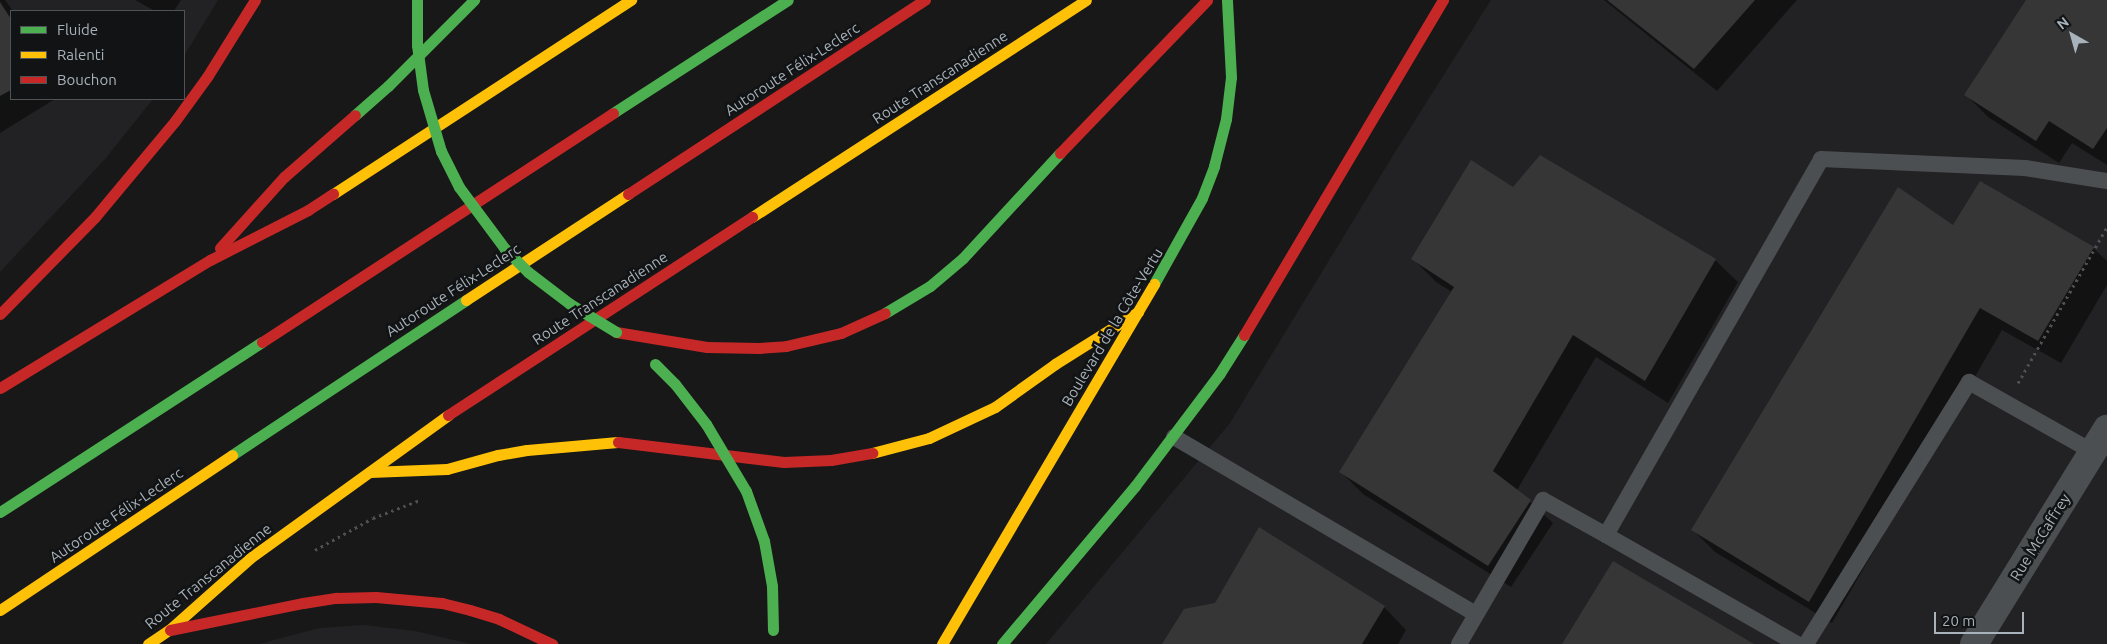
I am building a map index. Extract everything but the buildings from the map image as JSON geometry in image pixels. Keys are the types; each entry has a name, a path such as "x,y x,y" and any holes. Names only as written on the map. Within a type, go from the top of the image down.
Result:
{"main road":[{"path":"0,314 95,216 175,121 207,77 255,0"},
{"path":"417,0 417,45 423,90 441,151 459,186 505,249 528,272 570,304 616,332 636,348"},
{"path":"210,260 284,177 388,86 474,0"},
{"path":"0,388 210,260 308,210 631,0"},
{"path":"0,512 788,0"},
{"name":"Autoroute Félix-Leclerc","path":"0,610 364,367 925,0"},
{"name":"Route Transcanadienne","path":"148,644 168,630 250,558 498,382 1086,0"},
{"path":"616,332 666,342 716,347 759,348 786,346 841,332 894,309 916,296 963,258 1107,102 1207,0"},
{"name":"Boulevard de la Côte-Vertu","path":"942,644 1184,234 1208,181 1214,166 1226,118 1231,77 1227,0"},
{"path":"1002,644 1174,437 1220,373 1264,305 1443,0"},
{"path":"370,472 448,469 517,452 613,442 652,445 784,462 831,460 876,452 929,438 995,407 1055,364 1138,312"},
{"path":"649,359 675,384 706,424 746,492 764,541 772,586 772,644"},
{"path":"168,630 303,603 336,598 376,597 426,601 470,610 498,619 552,644"}],"street":[{"name":"Rue McCaffrey","path":"1974,644 2102,447"}],"lane":[{"path":"1606,535 1821,158 2025,168 2107,180"},
{"path":"1806,644 1969,382 2007,403 2102,447"},
{"path":"1174,437 1476,614"},
{"path":"1459,644 1544,500 1797,644"}],"path":[{"path":"2007,403 2069,290 2107,227"},
{"path":"310,553 373,518 428,497"}],"shaded area":[{"path":"0,0 218,0 185,54 185,10 10,10 10,100 152,100 105,159 0,272"},
{"path":"1491,0 2107,0 2107,644 1046,644 1230,423 1392,157"},
{"path":"364,625 415,631 471,644 259,644 319,628"}],"traffic: fast":[{"path":"417,0 417,45 423,90 441,151 459,187 505,249 528,272 570,304 616,332"},
{"path":"355,115 388,86 474,0"},
{"path":"613,113 788,0"},
{"path":"1154,284 1202,198 1214,166 1226,119 1231,77 1227,0"},
{"path":"885,313 930,286 963,258 1060,153"},
{"path":"232,455 466,300"},
{"path":"1002,644 1135,486 1220,373 1244,335"},
{"path":"0,512 262,342"},
{"path":"655,364 675,384 706,424 746,491 764,541 772,586 773,630"}],"traffic: slow":[{"path":"333,194 631,0"},
{"path":"752,217 1086,0"},
{"path":"466,300 628,194"},
{"path":"942,644 1154,284"},
{"path":"872,453 929,438 995,407 1055,364 1138,312"},
{"path":"148,644 169,630 250,558 448,415"},
{"path":"370,472 447,469 498,455 527,450 618,442"},
{"path":"0,610 232,455"}],"traffic: jam":[{"path":"0,314 95,217 175,121 207,77 255,0"},
{"path":"628,194 925,0"},
{"path":"1060,153 1207,0"},
{"path":"1244,335 1443,0"},
{"path":"262,342 613,113"},
{"path":"220,248 284,177 355,115"},
{"path":"0,388 210,260 308,210 333,194"},
{"path":"448,415 752,217"},
{"path":"616,332 707,347 759,348 786,346 841,333 885,313"},
{"path":"618,442 784,462 831,460 872,453"},
{"path":"170,630 303,603 336,598 376,597 442,603 470,610 499,619 552,644"}]}
